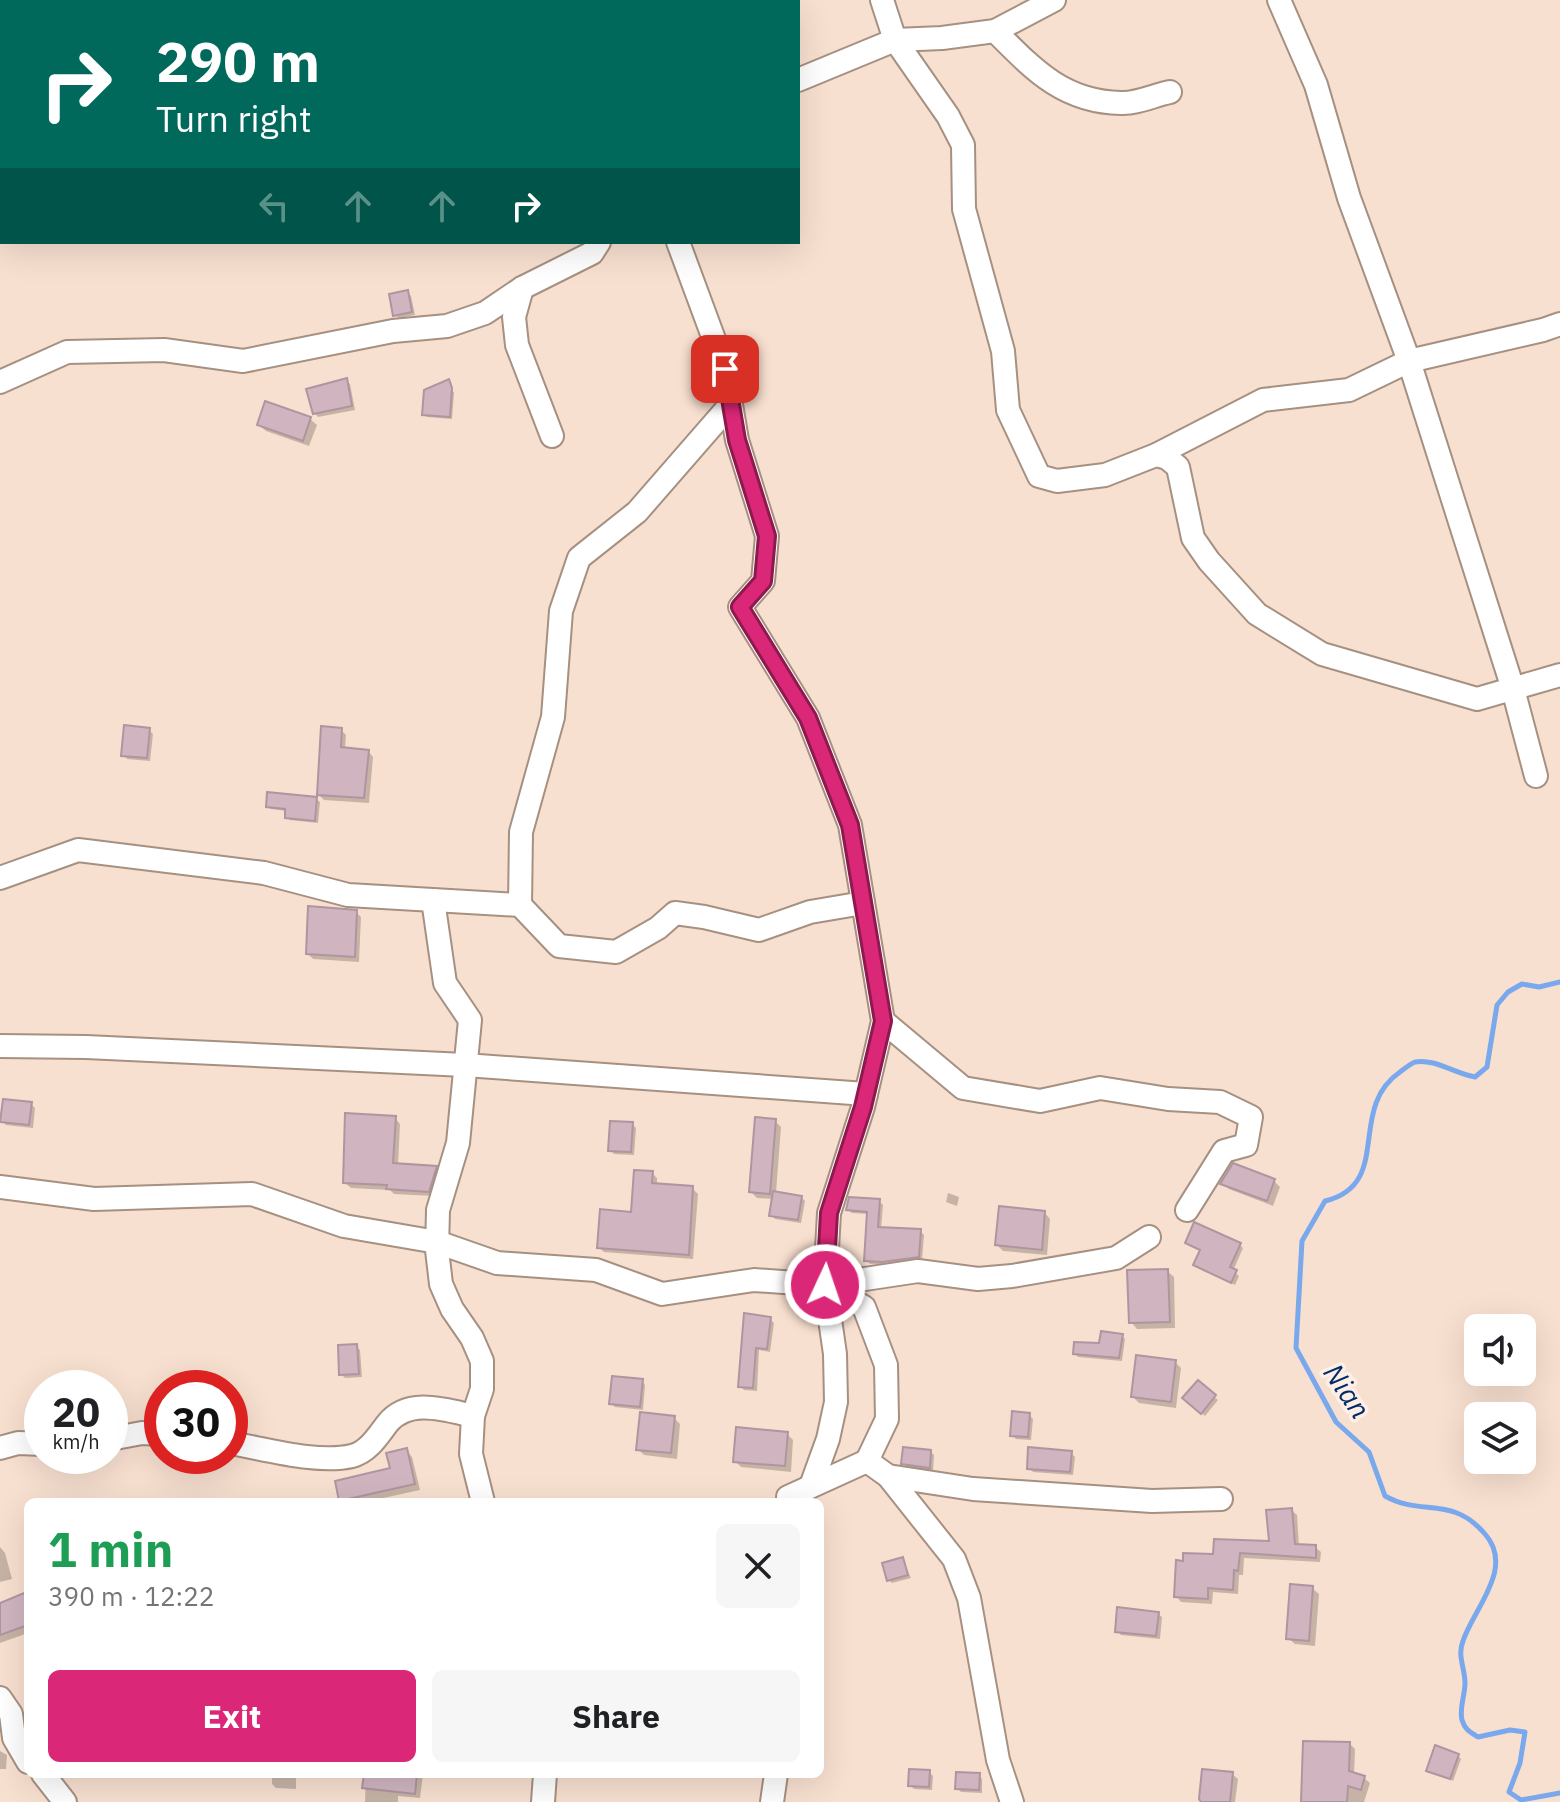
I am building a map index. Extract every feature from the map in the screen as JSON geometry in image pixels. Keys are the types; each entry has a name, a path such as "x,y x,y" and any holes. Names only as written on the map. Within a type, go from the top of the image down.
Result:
{"street":[{"path":"882,0 895,40 948,116 963,145 964,209 1003,351 1008,410 1039,476 1057,481 1105,475 1156,455 1263,400 1349,390 1409,361 1560,324"},
{"path":"800,79 895,40 995,31 1054,0"},
{"path":"1279,0 1316,85 1349,198 1409,361 1513,689 1536,776"},
{"path":"995,31 1044,79 1075,96 1123,104 1170,92"},
{"path":"0,382 67,352 164,350 243,361 393,331 447,326 485,313 522,288 592,253 598,244"},
{"path":"679,244 725,369 737,440 767,536 763,581 740,607 808,718 850,825 883,1021 866,1094 829,1213 825,1285 835,1354 836,1402 828,1439 811,1486"},
{"path":"522,288 514,317 517,345 552,436"},
{"path":"520,905 521,832 553,717 561,611 579,558 637,512 731,404"},
{"path":"1156,455 1167,458 1178,467 1193,538 1209,561 1257,614 1322,654 1477,699 1560,675"},
{"path":"0,878 78,850 264,873 348,895 520,905 559,946 616,952 658,928 675,913 759,930 810,912 863,903"},
{"path":"433,900 445,983 470,1020 458,1143 438,1210 437,1242 441,1284 482,1361 482,1389 473,1416 471,1454 482,1498"},
{"path":"883,1021 963,1088 1040,1101 1100,1088 1168,1099 1220,1102 1251,1117 1246,1145 1224,1151 1187,1210"},
{"path":"0,1046 86,1047 465,1065 866,1094"},
{"path":"0,1187 94,1199 252,1194 344,1226 437,1242 497,1263 596,1270 662,1294 754,1280 825,1285 918,1271 978,1279 1012,1276 1116,1258 1149,1237"},
{"path":"788,1498 867,1461 887,1419 886,1365 864,1307 825,1285"},
{"path":"248,1446 328,1459 355,1456 378,1439 389,1421 411,1408 434,1408 473,1416"},
{"path":"0,1448 24,1443"},
{"path":"867,1461 888,1476 954,1559 969,1598 998,1760 1012,1802"},
{"path":"888,1476 928,1484 1017,1492 1152,1501 1221,1499"},
{"path":"0,1698 11,1714 14,1738 24,1755"},
{"path":"46,1778 65,1802"},
{"path":"543,1802 545,1778"},
{"path":"772,1802 775,1778"}],"building":[{"path":"408,290 412,312 393,316 389,294"},
{"path":"347,378 352,406 313,414 306,389"},
{"path":"449,379 452,388 450,417 422,415 424,390"},
{"path":"265,401 311,417 303,441 257,425"},
{"path":"124,725 150,728 147,758 121,756"},
{"path":"321,726 342,728 341,747 369,750 364,798 317,795"},
{"path":"267,792 317,797 315,821 285,818 285,809 266,807"},
{"path":"308,906 357,910 355,957 306,954"},
{"path":"3,1099 32,1102 29,1125 0,1122"},
{"path":"345,1113 396,1116 393,1163 437,1166 429,1192 386,1189 387,1185 343,1183"},
{"path":"755,1117 776,1119 770,1194 749,1192"},
{"path":"610,1121 633,1122 631,1152 608,1151"},
{"path":"1233,1163 1275,1179 1267,1201 1220,1184"},
{"path":"634,1170 653,1171 652,1183 693,1186 689,1255 597,1248 600,1209 631,1212"},
{"path":"773,1191 802,1196 798,1220 769,1216"},
{"path":"849,1197 880,1199 878,1227 921,1229 919,1257 864,1261 867,1212 846,1210"},
{"path":"999,1206 1045,1211 1042,1250 995,1245"},
{"path":"1194,1222 1241,1243 1230,1267 1237,1270 1231,1283 1193,1265 1200,1250 1185,1243"},
{"path":"1168,1269 1170,1322 1129,1323 1127,1270"},
{"path":"744,1313 771,1317 767,1349 756,1348 753,1388 738,1387"},
{"path":"1101,1331 1123,1334 1119,1358 1073,1354 1074,1342 1099,1343"},
{"path":"357,1344 359,1374 339,1375 338,1345"},
{"path":"1136,1355 1176,1360 1171,1402 1131,1397"},
{"path":"612,1376 643,1379 640,1407 609,1404"},
{"path":"1198,1380 1216,1395 1201,1414 1182,1398"},
{"path":"1012,1411 1030,1413 1028,1437 1010,1436"},
{"path":"640,1412 675,1416 671,1453 636,1450"},
{"path":"736,1427 788,1432 785,1466 733,1462"},
{"path":"903,1447 931,1450 930,1468 901,1464"},
{"path":"1028,1447 1072,1451 1070,1472 1027,1469"},
{"path":"407,1448 415,1484 352,1498 338,1498 335,1481 390,1468 386,1453"},
{"path":"1292,1508 1295,1544 1316,1545 1316,1558 1240,1553 1238,1571 1234,1570 1233,1590 1208,1588 1208,1599 1174,1597 1176,1560 1183,1561 1183,1553 1213,1554 1214,1539 1269,1541 1266,1510"},
{"path":"903,1557 908,1575 887,1581 882,1563"},
{"path":"1290,1584 1313,1586 1309,1641 1286,1639"},
{"path":"24,1593 24,1626 0,1635 0,1603"},
{"path":"1117,1607 1159,1612 1156,1636 1115,1632"},
{"path":"1303,1741 1350,1742 1349,1771 1365,1776 1361,1790 1348,1786 1347,1802 1301,1802"},
{"path":"1435,1745 1459,1754 1450,1779 1426,1771"},
{"path":"909,1769 930,1770 929,1787 908,1786"},
{"path":"1202,1769 1233,1772 1230,1802 1201,1802"},
{"path":"956,1772 980,1773 979,1790 955,1789"},
{"path":"363,1778 417,1778 415,1794 362,1788"}],"waterway":[{"name":"Nian","path":"1560,982 1539,987 1522,984 1508,992 1497,1005 1487,1067 1475,1077 1422,1061 1400,1072 1384,1087 1375,1105 1365,1162 1358,1179 1346,1192 1325,1201 1302,1241 1296,1348 1336,1422 1369,1452 1385,1496 1399,1502 1449,1510 1461,1515 1473,1522 1493,1547 1496,1560 1494,1574 1461,1646 1465,1683 1462,1720 1466,1728 1478,1737 1510,1730 1525,1732 1520,1763 1509,1792 1521,1800 1560,1793"}],"route":[{"path":"725,369 737,440 767,536 763,581 740,607 808,718 850,825 883,1021 863,1107 829,1213 825,1285"}]}
